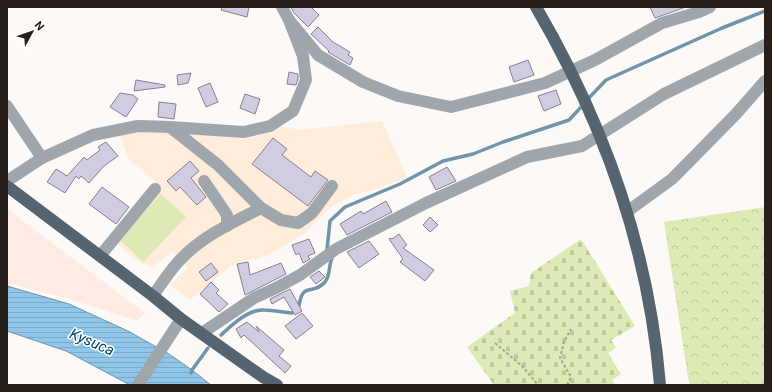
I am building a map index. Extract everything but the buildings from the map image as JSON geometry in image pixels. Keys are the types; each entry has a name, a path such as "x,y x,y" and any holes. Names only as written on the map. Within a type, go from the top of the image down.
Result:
{"main road":[{"path":"536,7 573,75 592,114 628,211 653,320 660,385"},
{"path":"7,186 153,296 181,319 263,377 277,385"}],"street":[{"path":"7,181 42,158 93,135 138,126 244,132 270,126 293,111 306,80 303,56 289,20 282,7"},
{"path":"289,20 318,55 363,82 398,96 451,107 545,83 595,60 662,23 699,12 710,7"},
{"path":"202,333 254,298 300,275 336,249 426,203 527,157 582,146 664,94 765,45"},
{"path":"628,211 672,178 736,114 765,81"},
{"path":"7,106 42,158"},
{"path":"170,127 218,165 261,208 281,220 298,223 312,213 332,186"},
{"path":"204,181 228,216 227,226"},
{"path":"100,256 155,189"},
{"path":"153,296 179,261 201,242 261,208"},
{"path":"138,385 181,319"}],"path":[{"path":"567,385 571,376 560,358 564,342 571,328"},
{"path":"495,343 522,366 538,385"}],"shaded area":[{"path":"382,121 407,177 377,189 352,195 329,209 305,233 270,254 232,265 190,300 170,285 188,268 173,251 152,268 145,263 143,265 114,242 161,187 128,158 120,134 135,131 202,133 242,139 259,135 276,128 284,127 299,130"},
{"path":"7,209 145,313 137,321 70,299 7,283"}],"green space":[{"path":"161,194 186,217 143,262 119,239"},
{"path":"765,207 765,385 690,385 664,222"},
{"path":"581,239 635,326 611,340 616,348 608,353 621,374 612,380 615,385 494,385 467,347 515,313 510,291 529,286 531,273"}],"water":[{"name":"Kysuca","path":"7,286 69,304 128,331 169,354 211,385 130,385 66,351 7,331"}],"waterway":[{"path":"587,100 606,80 722,28 765,11"},
{"path":"327,250 330,221 345,207 400,184 443,161 473,154 503,142 569,120 583,105"},
{"path":"221,335 241,318 258,310 292,313 299,306 303,293 316,288 325,282 332,258"},
{"path":"191,373 208,348"}]}
